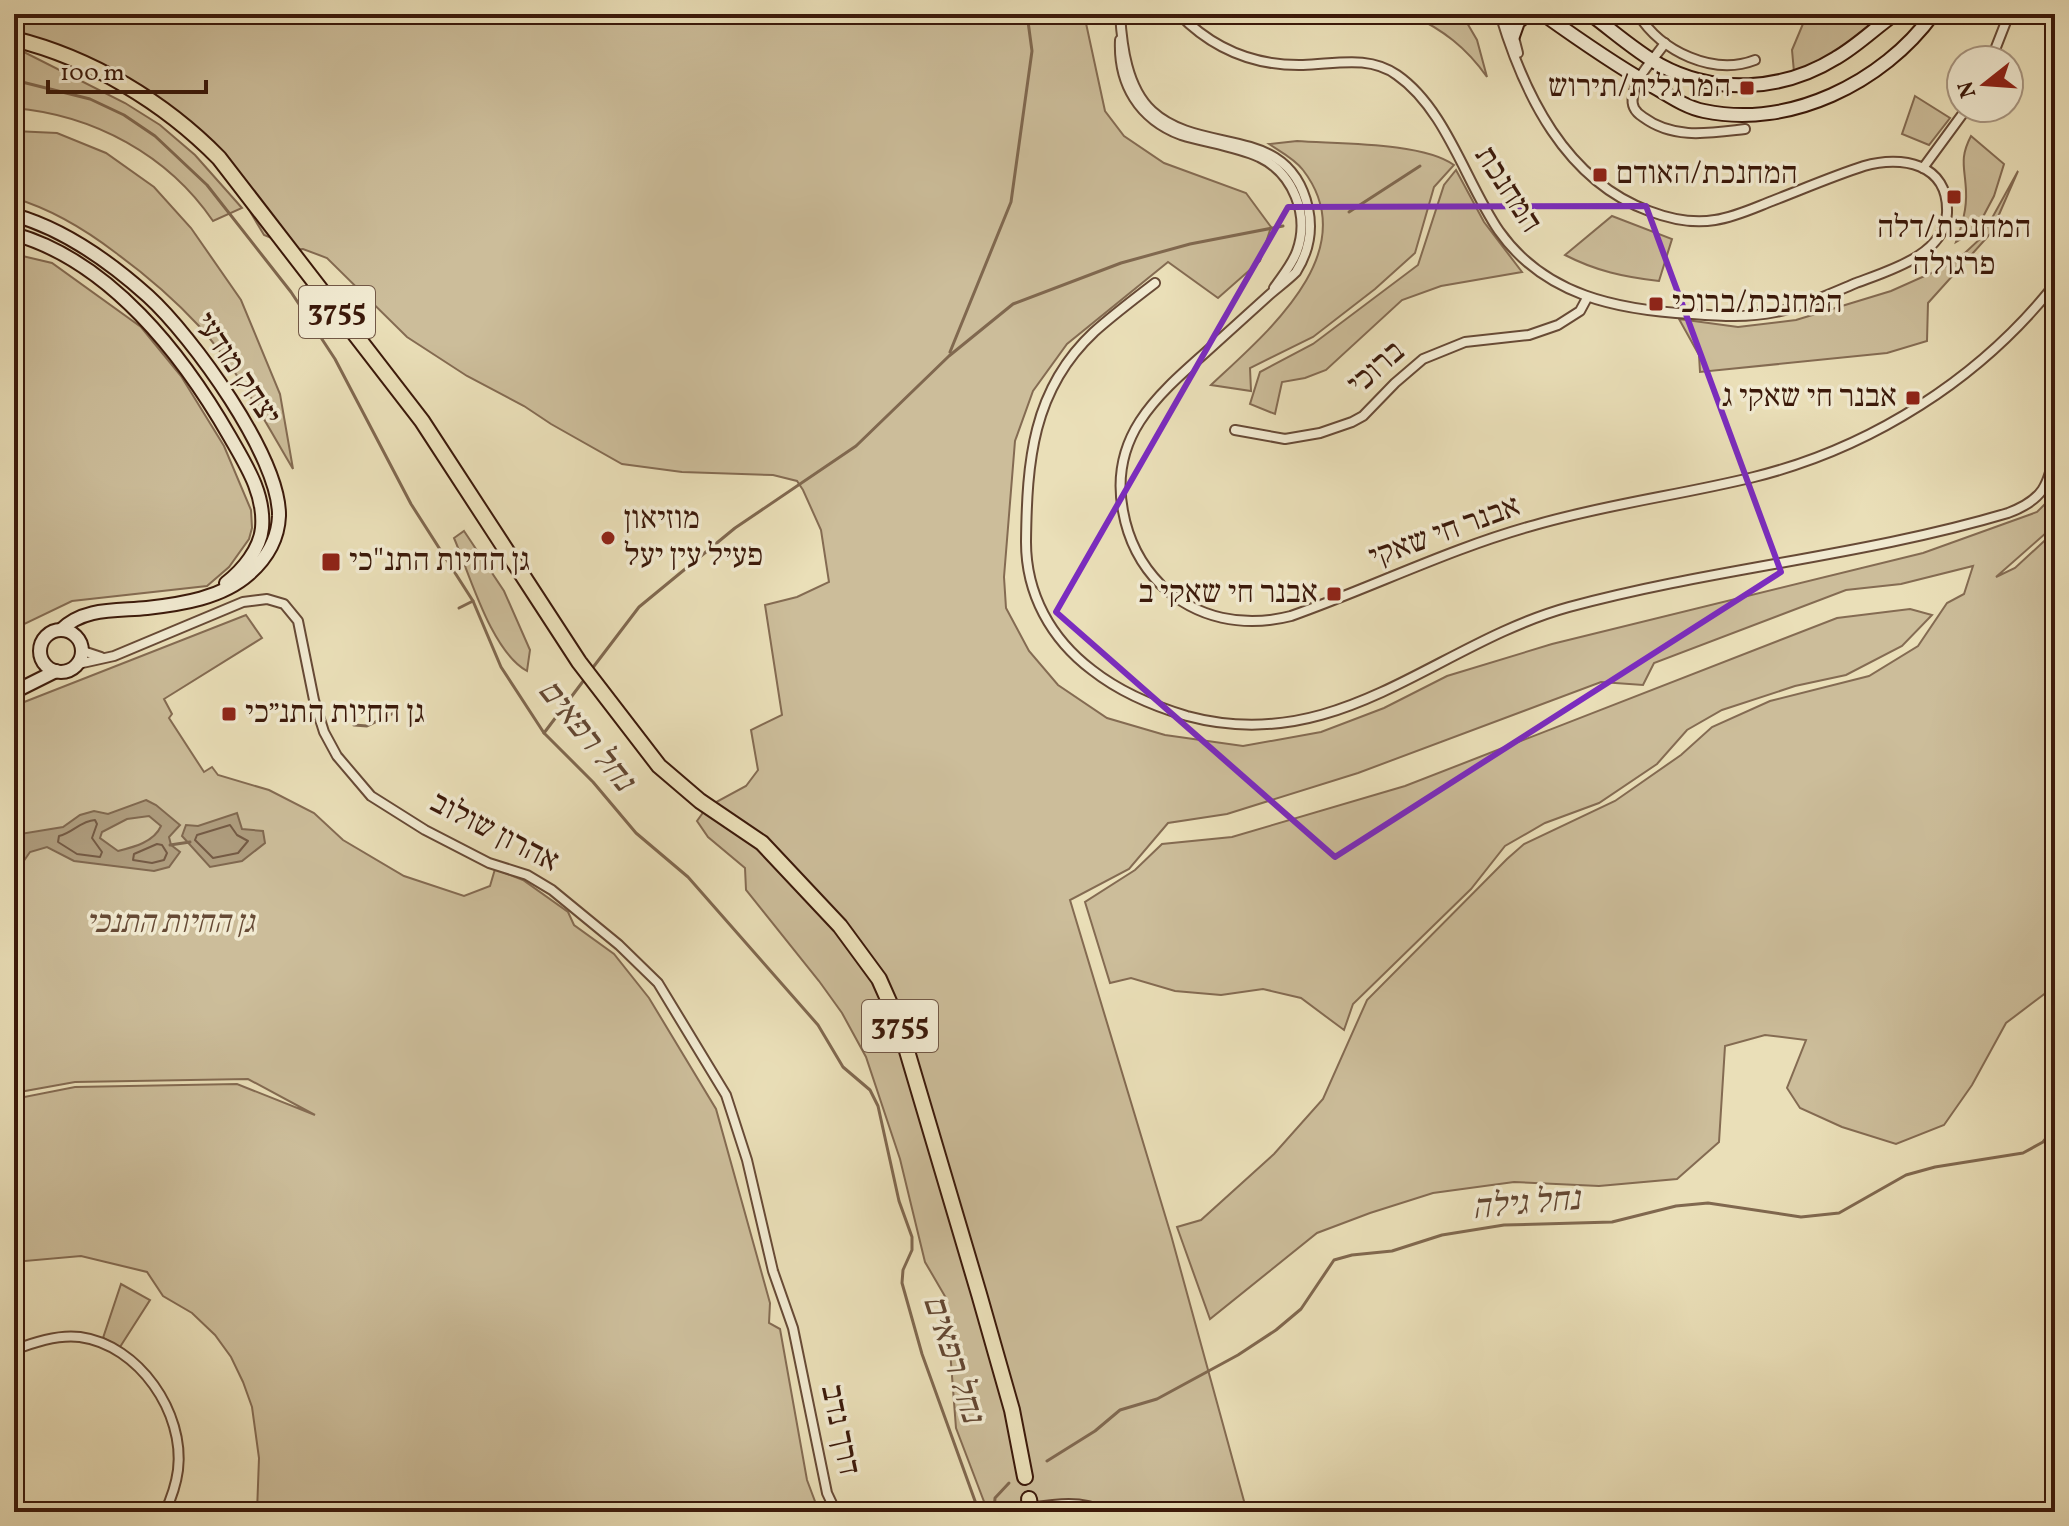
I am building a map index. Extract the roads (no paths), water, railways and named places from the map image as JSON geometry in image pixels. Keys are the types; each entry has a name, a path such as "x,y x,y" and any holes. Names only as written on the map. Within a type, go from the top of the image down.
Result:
{"main road":[{"name":"3755","path":"14,39 68,57 154,102 188,127 219,158 422,421 588,675 659,766 700,801 762,843 840,926 885,991 899,1024 1004,1381 1025,1477"}],"street":[{"path":"1500,14 1527,89 1559,140 1599,184 1636,206 1683,221 1702,222 1734,216 1879,162 1904,161 1923,168 1955,124"},
{"path":"1508,14 1527,89"},
{"path":"1513,36 1518,22 1528,14"},
{"path":"1543,14 1605,59 1670,97 1703,111 1746,113 1794,109 1843,91 1919,33 1933,14"},
{"path":"1590,14 1653,61 1682,75 1710,83 1742,86 1772,83 1811,72 1837,58 1895,14"},
{"path":"1638,14 1653,33 1685,54 1720,66 1755,60"},
{"path":"1997,44 2009,14"},
{"name":"המחנכת","path":"1182,16 1199,33 1226,50 1253,61 1301,65 1369,62 1397,74 1428,105 1483,204 1509,242 1533,267 1587,298 1631,309 1737,317 1759,315 1797,306 1902,264 1930,246 1946,222 1944,195 1937,181 1923,168"},
{"name":"אבנר חי שאקי","path":"1120,19 1131,76 1145,104 1172,125 1243,144 1275,157 1287,166 1301,185 1310,218 1307,249 1296,272 1150,406 1126,447 1120,479 1121,501 1130,537 1144,565 1189,606 1221,618 1256,623 1291,616 1536,524 1755,477 1838,449 1916,408 1952,383 2014,330 2055,284"},
{"path":"1665,43 1634,90 1633,103 1637,113 1654,124 1689,134 1745,129"},
{"name":"יצחק מודעי","path":"14,215 37,221 84,247 150,298 205,362 268,466 278,498 276,538 259,563 236,584 204,597 171,605 77,617 61,630"},
{"name":"יצחק מודעי","path":"14,234 30,238 74,262 137,311 191,373 251,474 261,508 260,538 234,576 204,597"},
{"path":"1155,283 1080,346 1062,369 1044,401 1033,444 1026,551 1033,591 1040,609 1072,653 1119,689 1156,706 1201,720 1254,725 1307,720 1357,702 1521,624 1568,607 1687,578 1857,549 2008,513 2027,505 2042,492 2051,474 2055,450"},
{"name":"ברוכי","path":"1235,430 1285,439 1302,438 1340,426 1363,416 1423,359 1465,342 1529,335 1558,325 1580,311 1587,298"},
{"name":"אהרון שולוב","path":"80,658 114,656 243,602 267,599 284,604 298,621 314,700 324,732 337,756 371,796 425,830 489,863 527,875 552,890 619,945 658,983 726,1095 747,1160 773,1271 793,1328 799,1356"},
{"path":"14,691 56,671 68,671 80,658 79,625 85,618 102,612"},
{"path":"14,691 31,679 42,660 40,649 44,639 51,632 61,630 77,637"},
{"path":"42,660 56,671"},
{"path":"14,1350 49,1339 80,1337 123,1354 145,1374 169,1413 176,1441 178,1470 165,1512"},
{"name":"דרך נדב","path":"799,1356 827,1493 836,1512"},
{"path":"1030,1506 1090,1505 1105,1512"}],"water":[{"path":"146,800 156,805 180,825 169,837 171,845 180,852 169,867 154,871 74,861 47,847 30,852 14,875 17,853 14,835 63,827 80,815 94,811 108,814","holes":["149,816 161,826 149,840 118,851 100,838 102,832 127,819"]},
{"path":"237,813 242,829 263,831 265,843 242,861 210,867 182,836 186,825 198,826"}],"waterway":[{"path":"950,352 1011,202 1032,51 1027,14"},
{"name":"נחל רפאים","path":"14,80 90,99 124,115 155,136 207,185 291,292 335,359 411,504 473,601 501,667 544,733 593,782 636,833 688,877 818,1025 843,1067 870,1090 878,1106 899,1201 912,1237 912,1250 903,1270 902,1283 922,1354 979,1512"},
{"path":"1349,212 1420,166"},
{"path":"591,670 639,607 735,528 856,446 949,356 1013,304 1121,263 1190,244 1283,226"},
{"path":"459,608 473,601"},
{"path":"544,733 584,680"},
{"path":"354,725 367,726 394,713"},
{"path":"170,845 190,842"},
{"name":"נחל גילה","path":"1047,1461 1095,1431 1120,1410 1157,1399 1238,1355 1276,1330 1301,1309 1334,1260 1392,1251 1442,1235 1504,1225 1612,1222 1676,1206 1708,1203 1801,1217 1839,1213 1906,1175 1935,1167 2023,1153 2043,1142 2055,1127"},
{"name":"נחל גילה","path":"994,1512 995,1498 1009,1483"}],"place":[{"name":"המרגלית/תירוש","path":"1747,88"},
{"name":"המחנכת/האודם","path":"1600,175"},
{"name":"המחנכת/דלה פרגולה","path":"1954,197"},
{"name":"המחנכת/ברוכי","path":"1656,304"},
{"name":"אבנר חי שאקי ג","path":"1913,398"},
{"name":"מוזיאון פעיל עין יעל","path":"608,538"},
{"name":"גן החיות התנ\"כי","path":"331,562"},
{"name":"אבנר חי שאקי ב","path":"1334,594"},
{"name":"גן החיות התנ״כי","path":"229,714"}],"park label":[{"name":"גן החיות התנכי","path":"170,924"}]}
